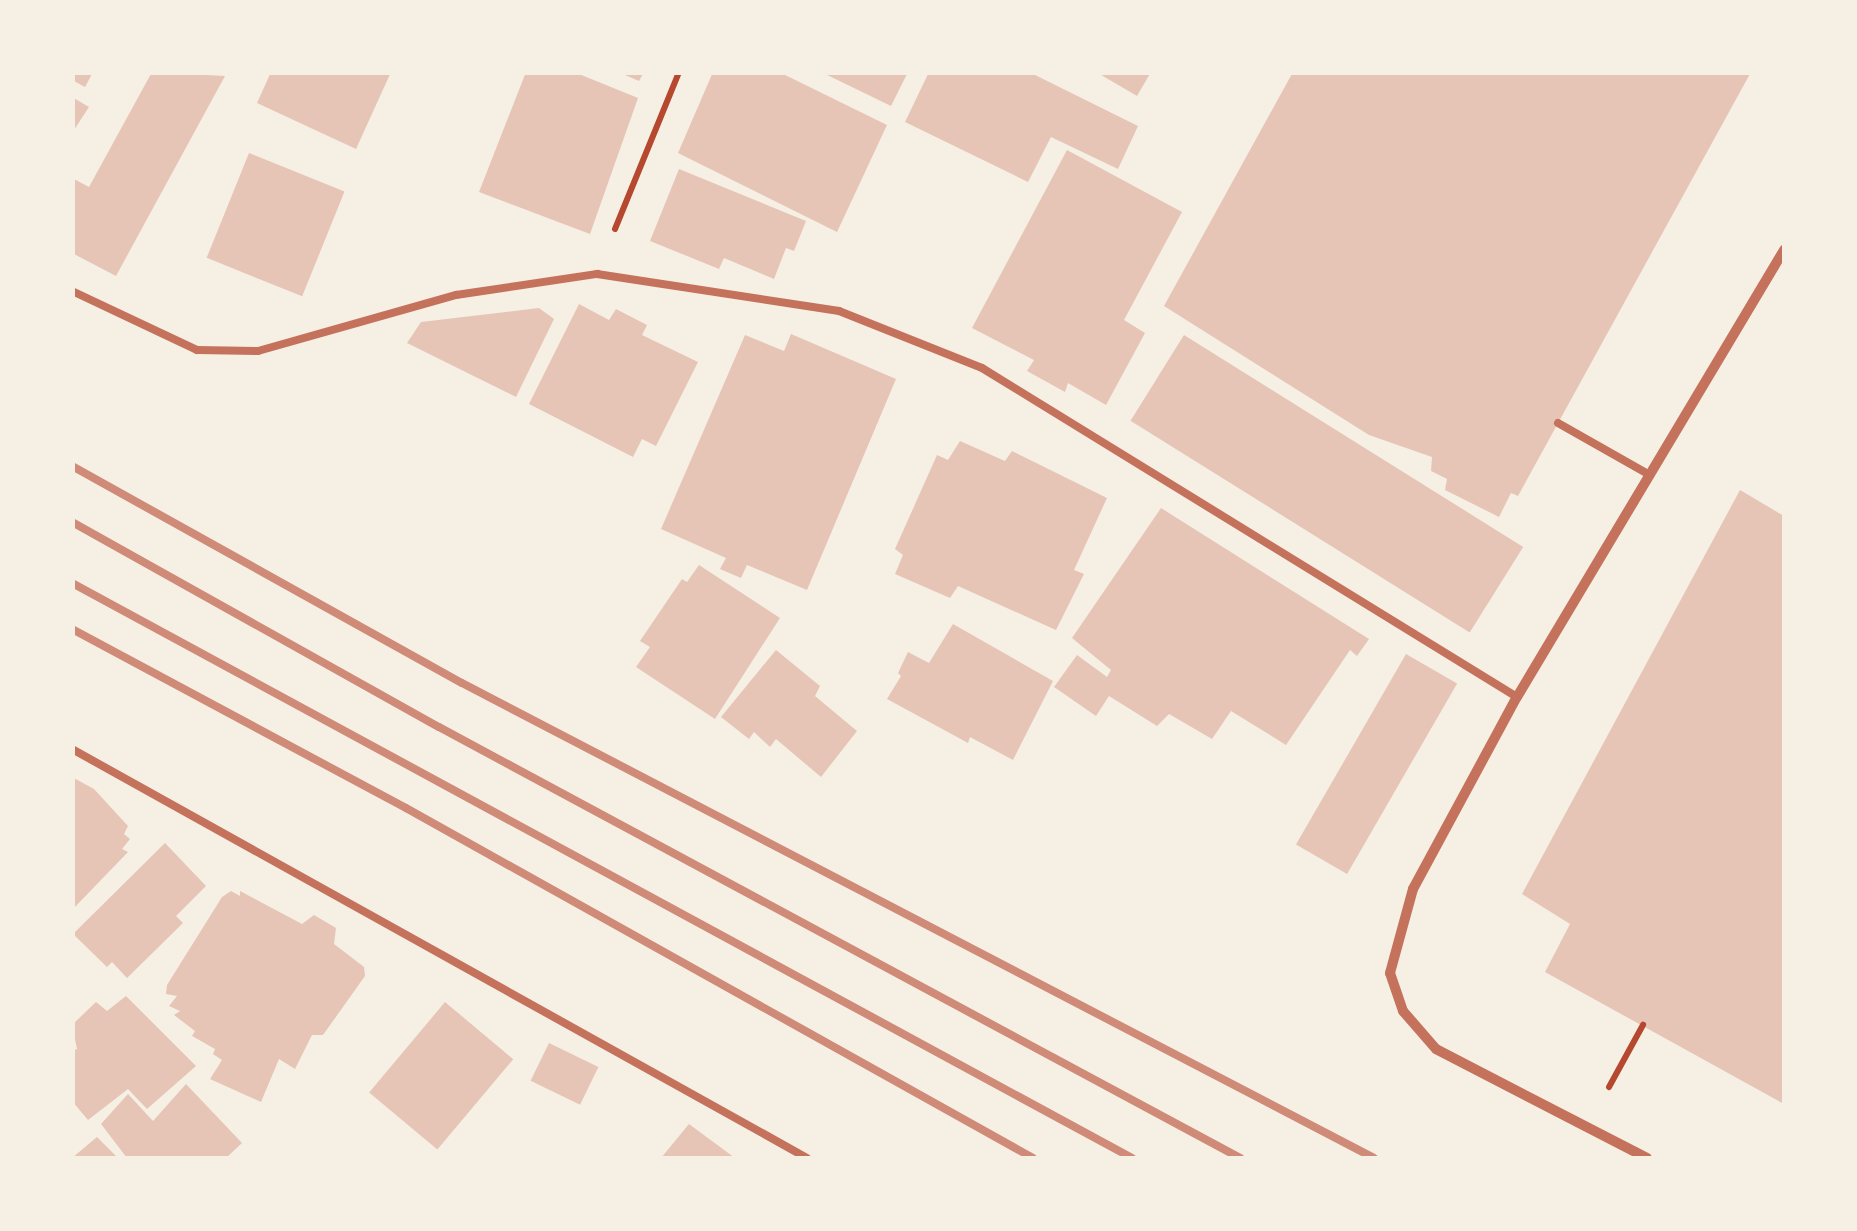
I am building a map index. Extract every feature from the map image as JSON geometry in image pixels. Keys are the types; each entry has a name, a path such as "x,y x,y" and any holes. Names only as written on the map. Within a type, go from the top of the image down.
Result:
{"street":[{"path":"1647,1158 1436,1050 1402,1010 1390,973 1413,889 1517,696 1784,250"}],"lane":[{"path":"72,291 197,350 258,351 456,295 596,274 840,311 982,368 1517,696"},
{"path":"1558,423 1650,475"},
{"path":"72,749 807,1158"}],"path":[{"path":"596,274 679,72"}],"building":[{"path":"72,72 93,72 85,87 72,80"},
{"path":"152,72 225,76 116,276 72,253 72,178 89,187"},
{"path":"271,72 391,72 356,149 257,103"},
{"path":"526,72 574,72 638,98 590,234 479,192"},
{"path":"618,72 644,72 639,81"},
{"path":"713,72 779,72 887,125 837,232 678,153"},
{"path":"821,72 908,72 891,106"},
{"path":"929,72 1029,72 1138,126 1118,169 1051,137 1028,182 905,122"},
{"path":"1096,72 1151,72 1137,96"},
{"path":"1293,72 1751,72 1518,496 1511,493 1499,517 1445,490 1447,479 1431,471 1432,457 1369,435 1164,306"},
{"path":"72,97 89,107 72,133"},
{"path":"1067,150 1182,212 1124,320 1145,333 1106,405 1068,383 1065,392 1027,371 1034,360 972,328"},
{"path":"249,153 344,192 302,296 207,258"},
{"path":"679,169 806,221 794,251 786,248 774,279 724,258 719,269 650,241"},
{"path":"579,304 609,320 616,309 647,325 642,335 698,362 656,446 642,439 633,457 529,404"},
{"path":"539,308 554,319 516,397 407,343 421,322"},
{"path":"791,334 896,379 807,590 747,565 741,578 720,569 726,558 661,529 745,335 784,351"},
{"path":"1184,335 1523,547 1470,633 1130,421"},
{"path":"960,441 1005,461 1012,451 1107,498 1074,570 1084,574 1056,630 958,586 950,598 895,574 903,555 895,549 937,455 948,460"},
{"path":"1740,490 1784,516 1784,1104 1545,972 1570,924 1522,894"},
{"path":"1161,508 1369,639 1357,656 1350,650 1286,745 1231,711 1212,739 1169,714 1157,726 1109,696 1096,716 1054,687 1077,655 1107,677 1111,670 1072,638"},
{"path":"699,565 780,618 715,719 636,667 650,647 640,641 682,579 687,582"},
{"path":"953,624 1053,681 1013,760 970,737 968,743 887,699 901,676 898,673 908,652 929,663"},
{"path":"776,650 820,686 815,696 857,731 821,777 776,739 770,747 754,732 749,739 721,717"},
{"path":"1406,654 1457,684 1347,874 1296,845"},
{"path":"72,777 94,789 128,826 124,834 130,839 122,849 128,852 72,910"},
{"path":"165,843 206,886 176,916 183,923 127,978 112,962 107,967 73,934"},
{"path":"231,891 240,896 240,891 302,924 314,915 336,928 334,944 364,967 365,976 323,1035 312,1035 295,1069 279,1059 261,1102 210,1079 222,1060 213,1054 215,1049 192,1036 195,1031 174,1015 180,1011 169,1006 177,996 166,994 167,985 222,897"},
{"path":"126,996 196,1066 147,1109 128,1089 88,1120 72,1101 72,1051 77,1049 72,1025 96,1002 107,1011"},
{"path":"445,1002 513,1059 437,1150 369,1092"},
{"path":"549,1043 598,1067 580,1105 531,1081"},
{"path":"186,1084 242,1143 226,1158 127,1158 101,1124 128,1094 153,1121"},
{"path":"689,1124 735,1158 661,1158"},
{"path":"97,1137 118,1158 72,1158"}],"railway":[{"path":"72,466 462,683 1374,1158"},
{"path":"72,522 439,727 1240,1158"},
{"path":"72,583 1132,1158"},
{"path":"72,629 406,808 1033,1158"}]}
